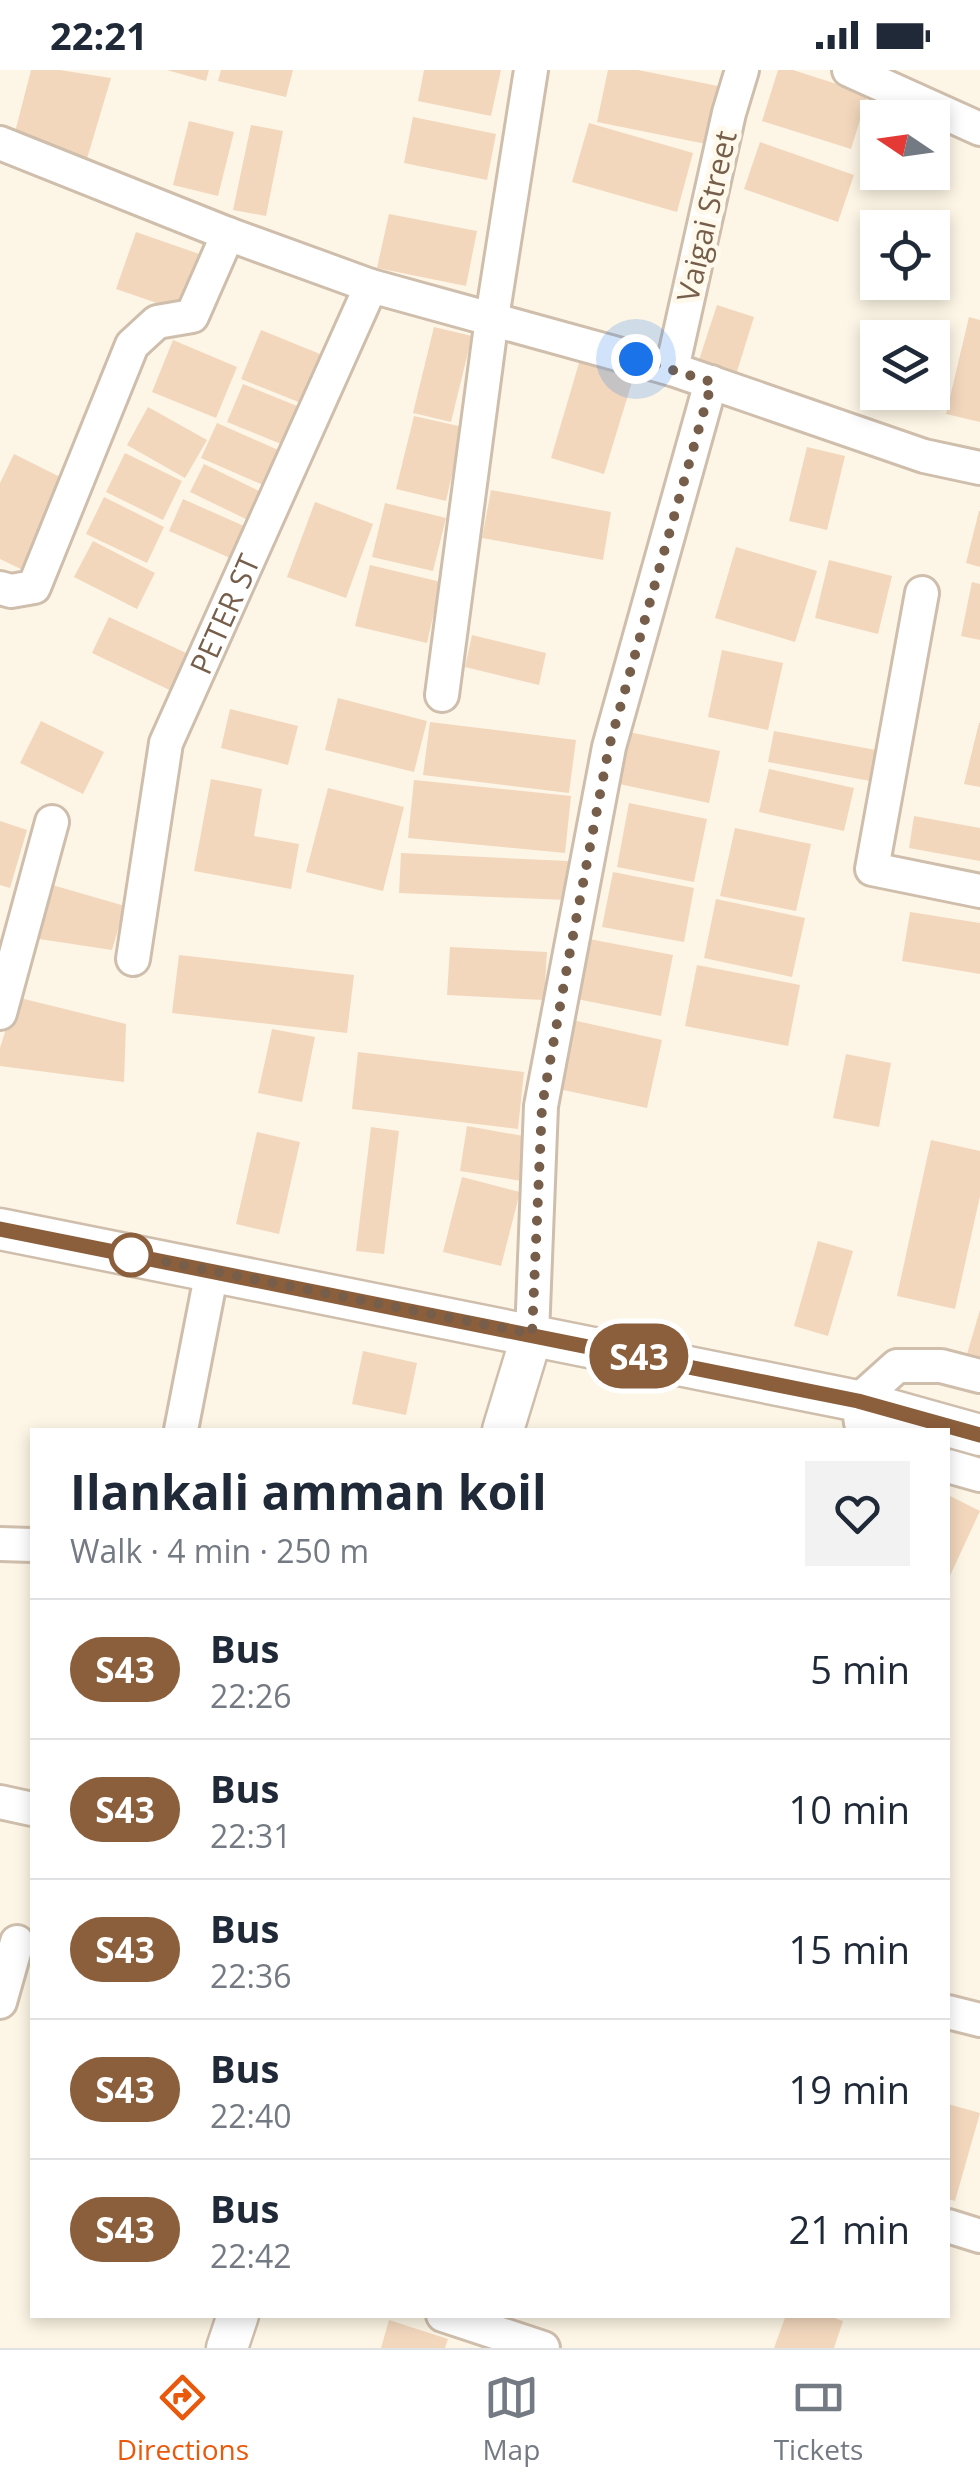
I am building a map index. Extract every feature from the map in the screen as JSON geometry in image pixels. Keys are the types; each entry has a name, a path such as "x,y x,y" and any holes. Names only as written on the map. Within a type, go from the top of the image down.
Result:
{"street":[{"path":"442,695 492,318 531,70"},
{"name":"Vaigai Street","path":"672,369 742,70"},
{"path":"849,70 980,129"},
{"path":"0,142 228,234 370,286 672,369 924,456 980,468"},
{"path":"0,588 11,591 34,587 132,345 157,322 192,316 228,234"},
{"name":"PETER ST","path":"134,959 166,742 370,286"},
{"path":"504,1428 532,1334 542,1106 609,747 712,382"},
{"path":"922,593 872,869 980,892"},
{"path":"0,1013 52,822"},
{"path":"0,1229 532,1334 863,1415 939,1428"},
{"path":"180,1428 212,1271"},
{"path":"863,1415 897,1366 941,1366 980,1376"},
{"path":"950,1430 980,1435"},
{"path":"950,1467 980,1475"},
{"path":"0,1544 30,1545"},
{"path":"0,1802 30,1810"},
{"path":"0,2002 17,1942"},
{"path":"950,2012 980,2020"},
{"path":"950,2227 980,2236"},
{"path":"227,2348 237,2318"},
{"path":"452,2318 543,2348"}],"building":[{"path":"31,70 111,78 84,169 12,144"},
{"path":"167,70 209,70 206,81"},
{"path":"221,70 293,70 286,97 218,81"},
{"path":"424,70 501,70 491,116 418,101"},
{"path":"608,70 638,70 718,86 706,144 597,122"},
{"path":"778,70 793,70 868,94 866,100 860,100 860,120 851,149 762,121"},
{"path":"413,117 496,134 487,180 404,163"},
{"path":"189,121 234,132 218,196 173,185"},
{"path":"589,123 693,153 677,212 572,182"},
{"path":"251,125 283,131 266,216 233,210"},
{"path":"760,142 854,175 838,222 744,189"},
{"path":"389,214 477,231 466,286 377,268"},
{"path":"136,232 208,257 189,314 116,289"},
{"path":"717,305 754,317 735,378 697,366"},
{"path":"969,317 980,320 980,422 946,414"},
{"path":"434,327 472,336 451,422 413,413"},
{"path":"261,330 320,354 301,403 241,379"},
{"path":"173,340 237,367 216,418 152,392"},
{"path":"581,356 635,372 604,474 551,458"},
{"path":"243,384 302,408 286,446 227,422"},
{"path":"148,407 207,440 185,478 127,445"},
{"path":"414,416 463,427 446,501 396,489"},
{"path":"217,423 285,453 270,488 201,458"},
{"path":"807,447 845,456 827,530 789,521"},
{"path":"125,453 182,481 163,520 106,492"},
{"path":"14,454 72,483 29,573 0,559 0,483"},
{"path":"204,464 265,494 252,522 190,492"},
{"path":"491,490 611,512 603,560 482,538"},
{"path":"104,497 164,527 147,563 86,534"},
{"path":"183,499 253,530 239,562 169,531"},
{"path":"315,502 373,524 346,598 287,577"},
{"path":"385,503 446,518 433,571 372,557"},
{"path":"980,511 980,567 966,563"},
{"path":"93,541 155,573 137,609 74,577"},
{"path":"736,547 817,571 795,642 715,618"},
{"path":"829,560 892,576 878,634 815,618"},
{"path":"370,565 441,582 427,643 355,626"},
{"path":"972,582 980,584 980,640 961,636"},
{"path":"109,617 199,659 182,696 92,653"},
{"path":"472,635 546,653 539,685 465,667"},
{"path":"722,650 783,663 768,730 708,717"},
{"path":"338,698 427,721 414,772 325,750"},
{"path":"230,709 298,726 288,765 221,748"},
{"path":"41,721 104,752 83,794 20,763"},
{"path":"430,722 576,740 569,793 423,775"},
{"path":"980,723 980,787 964,784"},
{"path":"774,731 876,750 870,781 768,762"},
{"path":"629,732 720,751 709,803 619,784"},
{"path":"769,769 854,788 844,831 759,812"},
{"path":"211,779 262,789 254,836 299,844 291,889 194,871"},
{"path":"414,780 571,796 565,853 408,838"},
{"path":"328,788 404,807 383,891 306,872"},
{"path":"629,803 707,819 694,882 617,867"},
{"path":"914,816 980,828 980,861 909,848"},
{"path":"0,821 27,830 10,888 0,885"},
{"path":"735,828 811,844 796,911 720,896"},
{"path":"401,853 568,861 567,900 399,893"},
{"path":"613,872 694,888 684,942 602,927"},
{"path":"42,882 125,906 112,950 26,937"},
{"path":"716,899 805,918 792,977 704,958"},
{"path":"910,912 980,923 980,974 902,961"},
{"path":"584,938 673,955 661,1016 572,998"},
{"path":"450,947 547,952 544,1000 447,995"},
{"path":"179,955 354,975 347,1033 172,1013"},
{"path":"697,965 800,985 788,1046 685,1026"},
{"path":"16,997 126,1024 124,1082 0,1066 0,1048"},
{"path":"568,1019 662,1040 647,1108 554,1088"},
{"path":"272,1029 315,1037 302,1102 258,1093"},
{"path":"358,1052 524,1072 518,1129 352,1109"},
{"path":"846,1054 891,1063 879,1127 833,1118"},
{"path":"467,1126 529,1137 522,1181 460,1171"},
{"path":"371,1127 399,1131 384,1254 356,1251"},
{"path":"257,1132 300,1142 279,1234 236,1224"},
{"path":"931,1140 980,1151 980,1196 955,1309 897,1296"},
{"path":"462,1177 520,1192 501,1266 443,1252"},
{"path":"818,1241 853,1251 828,1336 794,1326"},
{"path":"980,1310 980,1357 967,1354"},
{"path":"363,1351 417,1363 406,1415 352,1404"},
{"path":"950,1496 980,1511 950,1576"},
{"path":"950,2105 980,2113 955,2201 950,2200"},
{"path":"785,2318 843,2321 834,2348 774,2348"},
{"path":"389,2320 448,2339 445,2348 381,2348"}],"bus line":[{"name":"S43","path":"0,1229 858,1401 980,1435"}],"route":[{"path":"131,1255 532,1334 542,1106 568,962 609,747 712,382 636,359"}]}
